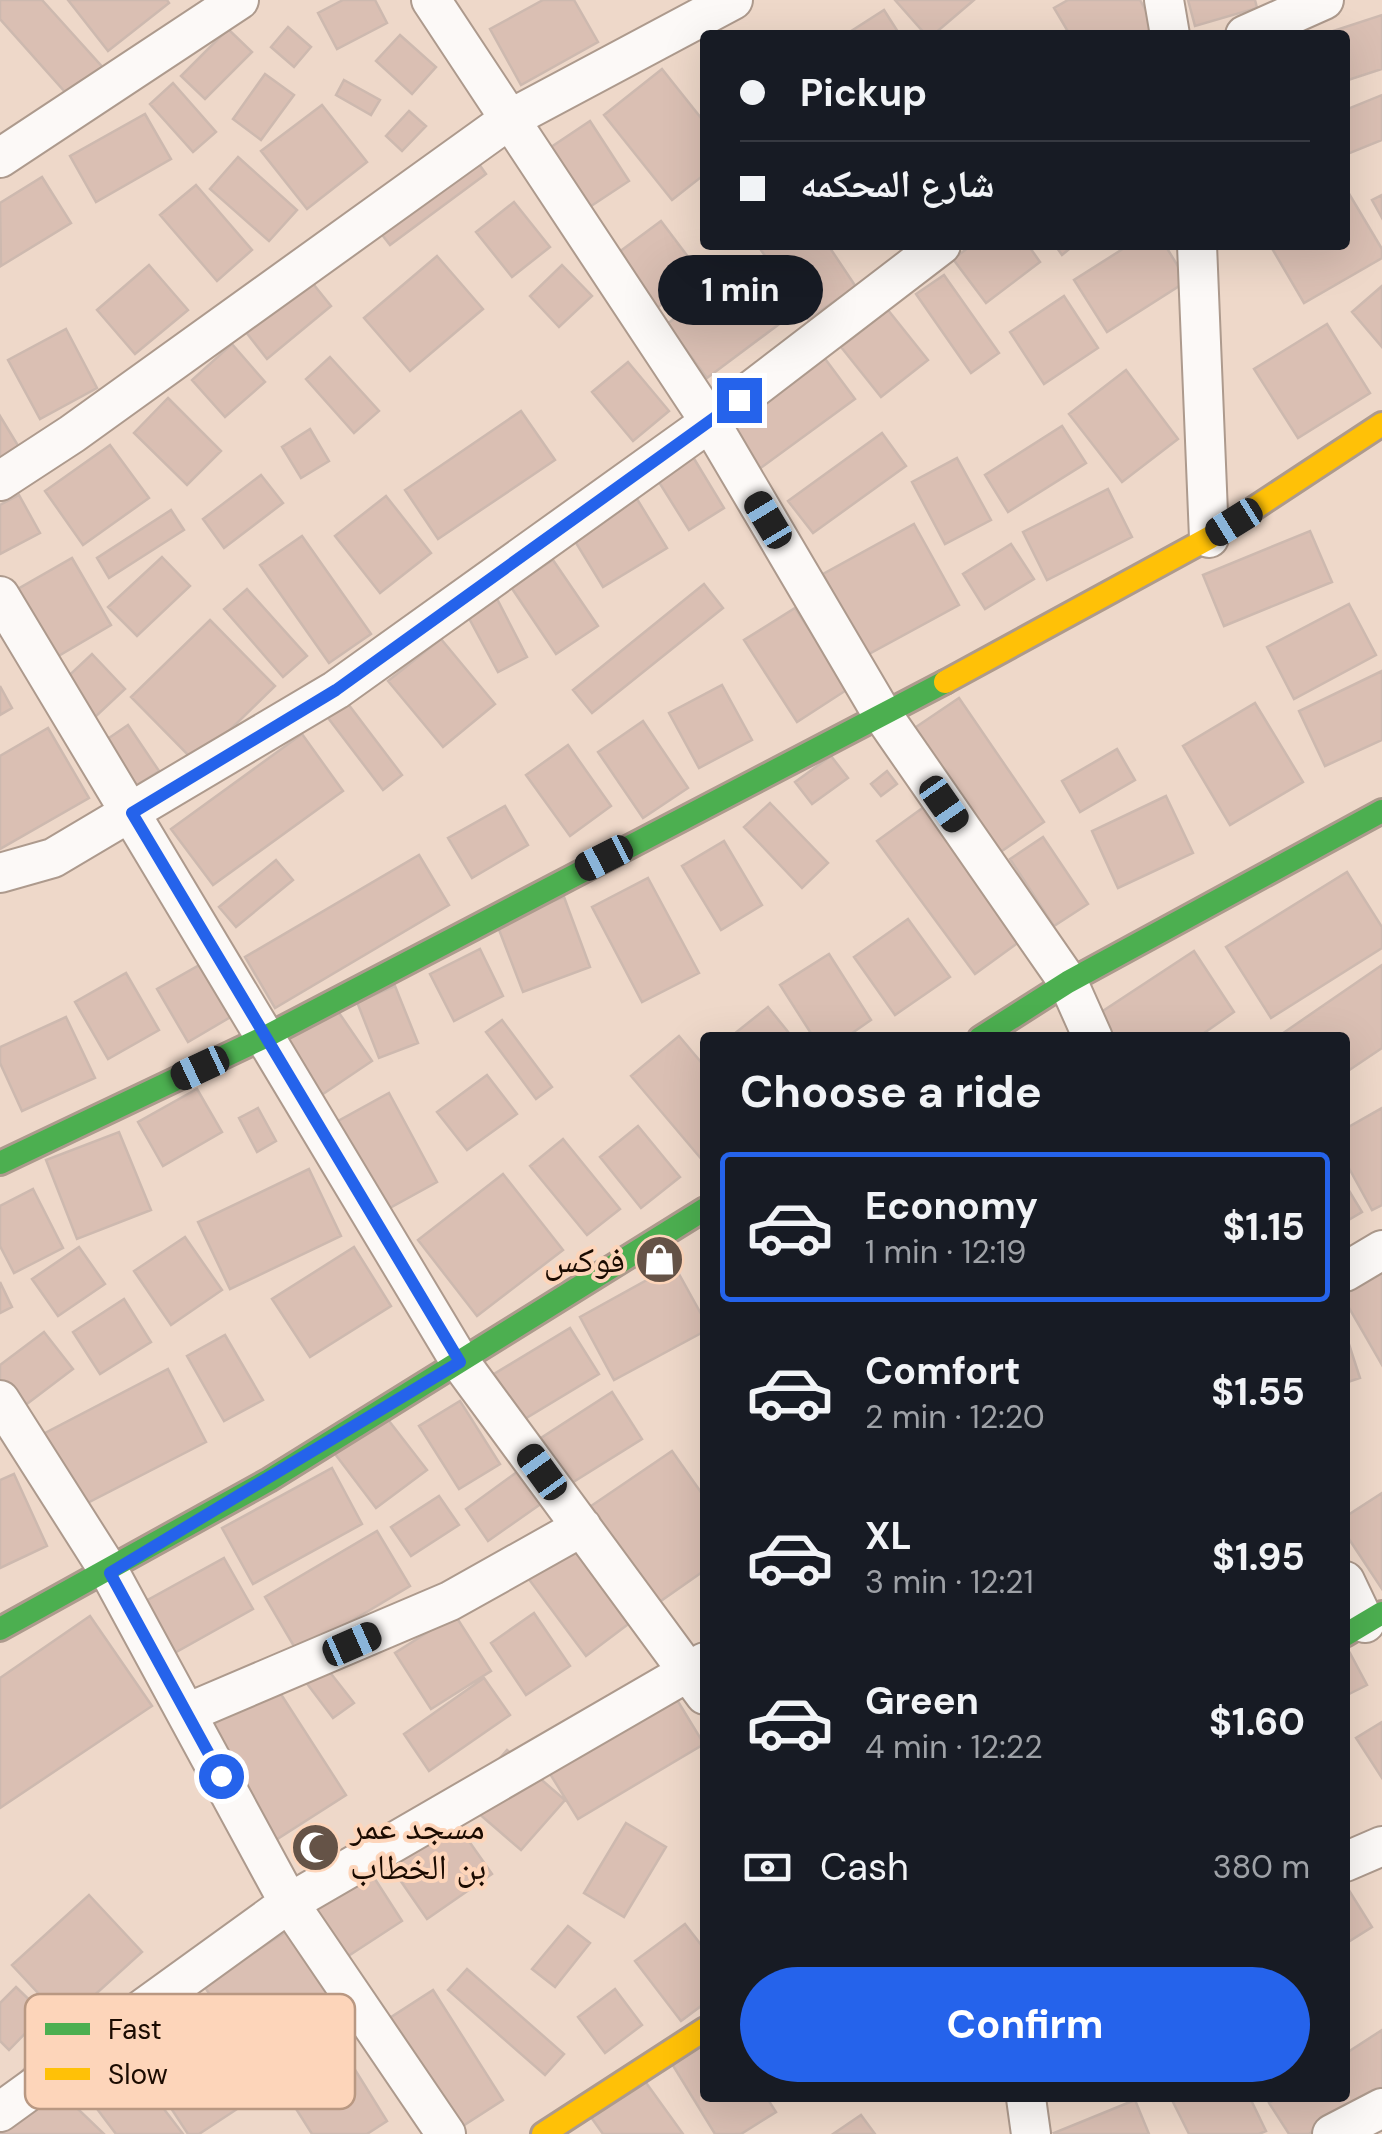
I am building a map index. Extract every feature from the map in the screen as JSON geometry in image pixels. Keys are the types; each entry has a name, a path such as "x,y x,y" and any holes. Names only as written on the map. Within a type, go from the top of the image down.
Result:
{"street":[{"path":"0,158 240,0"},
{"path":"431,0 710,422 882,714 1068,982 1090,1032"},
{"path":"0,480 88,423 510,119 733,0"},
{"path":"1164,0 1169,30"},
{"path":"1256,30 1324,0"},
{"path":"0,873 53,858 336,690 710,422 935,250"},
{"path":"1197,250 1209,538"},
{"path":"0,1163 266,1036 1053,626 1209,538 1382,424"},
{"path":"0,596 460,1362 582,1527 700,1676 289,1903 163,1994"},
{"path":"989,1032 1068,982 1382,811"},
{"path":"0,1629 110,1573 700,1212"},
{"path":"1350,1269 1382,1250"},
{"path":"0,1400 110,1573 289,1903 351,1994"},
{"path":"186,1713 450,1601 582,1527"},
{"path":"1350,1592 1364,1624"},
{"path":"1350,1860 1382,1846"},
{"path":"355,2000 446,2134"},
{"path":"543,2134 700,2032"},
{"path":"0,2112 25,2094"},
{"path":"1027,2102 1031,2134"},
{"path":"1332,2134 1382,2108"}],"building":[{"path":"0,0 42,0 106,71 73,101 0,19"},
{"path":"68,0 167,0 169,3 108,51"},
{"path":"343,0 375,0 387,23 337,49 318,13"},
{"path":"543,0 574,0 598,42 521,85 490,29"},
{"path":"895,0 974,0 939,30 922,30"},
{"path":"1068,0 1140,0 1155,27 1067,30 1054,8"},
{"path":"1188,0 1255,0 1257,8 1195,26"},
{"path":"884,10 897,30 853,30"},
{"path":"1382,15 1382,69 1350,79 1350,30 1336,30"},
{"path":"288,27 311,47 294,67 271,47"},
{"path":"228,29 252,52 205,99 181,76"},
{"path":"400,35 436,67 412,94 376,61"},
{"path":"662,69 700,117 700,178 672,200 604,115"},
{"path":"265,74 294,95 261,140 233,119"},
{"path":"344,80 380,100 371,115 336,95"},
{"path":"173,83 216,132 193,152 150,104"},
{"path":"1382,95 1382,140 1350,153 1350,108"},
{"path":"322,105 367,162 307,209 261,151"},
{"path":"409,111 426,126 402,151 386,136"},
{"path":"145,114 171,159 96,202 70,156"},
{"path":"590,121 629,181 579,214 539,155"},
{"path":"466,146 486,174 390,245 369,218"},
{"path":"238,157 297,210 269,241 210,189"},
{"path":"42,177 71,223 1,266 0,203"},
{"path":"196,185 252,250 217,281 160,215"},
{"path":"1350,195 1382,249 1382,258 1304,303 1273,250 1350,250"},
{"path":"1382,195 1382,218 1372,200"},
{"path":"514,202 550,247 512,277 476,232"},
{"path":"661,221 701,274 652,312 611,258"},
{"path":"761,250 831,250 856,287 808,319"},
{"path":"965,250 1032,250 1040,262 986,303 953,259"},
{"path":"1121,250 1168,250 1187,281 1107,332 1074,280"},
{"path":"437,256 483,309 410,371 364,318"},
{"path":"149,265 188,310 135,354 97,310"},
{"path":"562,265 592,296 559,327 530,296"},
{"path":"745,266 786,319 707,378 667,324"},
{"path":"306,275 331,306 267,359 242,327"},
{"path":"944,275 999,353 971,373 916,294"},
{"path":"1382,286 1382,347 1352,312"},
{"path":"1064,296 1098,348 1044,384 1010,332"},
{"path":"888,310 928,360 881,397 841,347"},
{"path":"1327,324 1370,393 1298,438 1254,369"},
{"path":"66,329 97,388 40,419 8,360"},
{"path":"232,344 265,382 225,417 192,380"},
{"path":"823,356 855,399 751,475 719,433"},
{"path":"330,357 379,411 354,433 306,379"},
{"path":"628,362 669,411 633,441 592,392"},
{"path":"1126,370 1178,439 1122,482 1069,414"},
{"path":"168,398 221,451 187,485 134,433"},
{"path":"521,411 555,460 438,539 405,490"},
{"path":"0,416 25,457 0,471"},
{"path":"1062,426 1086,463 1008,512 985,475"},
{"path":"310,429 329,461 301,478 282,447"},
{"path":"882,433 906,466 813,533 788,501"},
{"path":"110,445 149,498 83,545 45,491"},
{"path":"693,457 724,508 689,530 657,479"},
{"path":"957,458 991,520 945,544 912,482"},
{"path":"261,475 283,503 224,548 203,519"},
{"path":"1108,489 1132,537 1047,580 1023,532"},
{"path":"19,495 40,533 0,554 0,505"},
{"path":"386,496 431,553 380,593 335,536"},
{"path":"637,499 667,548 603,587 573,538"},
{"path":"171,510 184,530 109,578 97,558"},
{"path":"914,524 959,605 867,655 823,574"},
{"path":"1310,531 1332,582 1224,626 1203,575"},
{"path":"302,536 371,634 329,663 260,565"},
{"path":"1011,544 1034,579 985,609 963,574"},
{"path":"162,557 190,586 137,636 108,607"},
{"path":"72,558 111,625 55,658 16,590"},
{"path":"553,560 598,626 556,654 511,587"},
{"path":"704,584 723,608 592,713 573,690"},
{"path":"247,589 307,656 283,677 224,609"},
{"path":"494,593 527,657 498,672 464,609"},
{"path":"1349,604 1376,655 1294,699 1267,647"},
{"path":"795,608 848,689 797,722 744,640"},
{"path":"210,620 275,686 196,763 131,697"},
{"path":"441,639 495,704 443,747 388,681"},
{"path":"92,654 125,689 94,718 61,683"},
{"path":"1382,671 1382,740 1325,766 1299,711"},
{"path":"722,685 752,740 699,768 669,713"},
{"path":"0,686 12,708 0,715"},
{"path":"339,692 402,775 383,790 319,706"},
{"path":"959,698 1044,822 999,853 913,729"},
{"path":"1255,703 1303,782 1230,825 1183,746"},
{"path":"643,721 688,788 643,818 598,752"},
{"path":"128,725 159,771 134,787 103,742"},
{"path":"48,728 89,798 0,849 0,756"},
{"path":"302,734 343,791 213,885 171,829"},
{"path":"568,745 611,806 570,836 526,775"},
{"path":"1117,749 1135,780 1080,812 1062,781"},
{"path":"831,756 848,778 812,804 795,782"},
{"path":"887,771 897,784 881,796 871,784"},
{"path":"1166,796 1193,853 1118,888 1092,831"},
{"path":"770,803 828,863 802,888 744,827"},
{"path":"928,804 1026,937 975,974 877,841"},
{"path":"505,806 528,845 472,878 448,838"},
{"path":"1043,837 1088,904 1054,926 1010,859"},
{"path":"724,841 762,905 721,930 682,866"},
{"path":"419,855 449,905 275,1008 245,957"},
{"path":"276,860 293,880 236,927 219,907"},
{"path":"1347,872 1382,927 1382,948 1271,1018 1226,947"},
{"path":"648,878 699,973 642,1002 592,907"},
{"path":"564,897 590,967 523,992 496,922"},
{"path":"908,919 950,977 895,1015 854,957"},
{"path":"480,949 503,996 454,1021 430,974"},
{"path":"1194,951 1234,1012 1206,1032 1084,1032 1080,1026"},
{"path":"829,954 871,1020 854,1032 810,1032 780,985"},
{"path":"203,963 234,1015 188,1042 157,989"},
{"path":"1382,965 1382,1048 1350,1070 1350,1032 1285,1032"},
{"path":"126,973 159,1030 108,1059 75,1002"},
{"path":"395,986 418,1043 379,1058 357,1002"},
{"path":"335,1007 372,1061 314,1100 276,1046"},
{"path":"768,1007 788,1032 737,1032"},
{"path":"66,1017 95,1078 22,1111 0,1063 0,1047"},
{"path":"502,1020 552,1087 536,1099 486,1032"},
{"path":"679,1036 700,1061 700,1157 631,1076"},
{"path":"487,1075 517,1114 467,1150 437,1112"},
{"path":"197,1089 222,1132 163,1166 138,1122"},
{"path":"389,1093 437,1182 377,1215 329,1126"},
{"path":"258,1108 276,1141 257,1152 239,1118"},
{"path":"1382,1108 1382,1205 1372,1210 1350,1170 1350,1126"},
{"path":"638,1126 680,1177 641,1208 600,1157"},
{"path":"119,1132 151,1210 77,1239 46,1160"},
{"path":"563,1139 620,1209 587,1235 530,1166"},
{"path":"309,1169 341,1236 230,1289 198,1222"},
{"path":"503,1174 563,1250 477,1316 418,1240"},
{"path":"33,1189 63,1248 14,1273 0,1246 0,1206"},
{"path":"1350,1192 1362,1212 1350,1219"},
{"path":"185,1237 222,1290 171,1325 134,1271"},
{"path":"79,1247 105,1284 58,1316 32,1279"},
{"path":"354,1247 391,1306 310,1357 272,1299"},
{"path":"1382,1252 1382,1365 1350,1310 1350,1271"},
{"path":"674,1265 700,1312 700,1334 614,1380 580,1317"},
{"path":"0,1282 12,1307 0,1313"},
{"path":"124,1299 151,1342 100,1374 73,1332"},
{"path":"570,1328 599,1374 523,1420 494,1374"},
{"path":"44,1332 73,1369 11,1416 0,1402 0,1365"},
{"path":"225,1335 263,1400 224,1421 187,1356"},
{"path":"1350,1347 1360,1378 1350,1381"},
{"path":"168,1369 206,1442 60,1517 22,1445"},
{"path":"612,1392 642,1439 570,1484 541,1438"},
{"path":"460,1401 500,1464 459,1489 419,1426"},
{"path":"379,1408 427,1470 376,1508 329,1446"},
{"path":"672,1451 700,1491 700,1574 658,1603 591,1506"},
{"path":"332,1468 362,1524 253,1584 222,1528"},
{"path":"521,1469 545,1501 488,1541 466,1509"},
{"path":"14,1474 47,1546 0,1568 0,1480"},
{"path":"1382,1493 1382,1589 1350,1541 1350,1514"},
{"path":"439,1496 459,1525 411,1556 391,1527"},
{"path":"377,1531 410,1586 298,1653 265,1597"},
{"path":"571,1545 631,1622 586,1656 528,1578"},
{"path":"224,1558 253,1609 153,1665 124,1613"},
{"path":"534,1613 570,1666 526,1695 491,1643"},
{"path":"455,1615 491,1671 431,1709 395,1653"},
{"path":"90,1616 152,1706 0,1808 0,1678"},
{"path":"1350,1653 1367,1685 1350,1694"},
{"path":"325,1666 354,1703 333,1718 305,1681"},
{"path":"660,1672 700,1737 700,1746 578,1819 534,1748"},
{"path":"484,1678 510,1715 429,1771 404,1734"},
{"path":"275,1685 346,1795 268,1845 197,1735"},
{"path":"1382,1722 1382,1778 1356,1738"},
{"path":"507,1750 565,1800 521,1850 463,1800"},
{"path":"447,1810 492,1874 427,1919 382,1854"},
{"path":"626,1823 666,1847 624,1917 584,1893"},
{"path":"353,1845 402,1921 339,1962 289,1887"},
{"path":"1350,1892 1372,1927 1350,1941"},
{"path":"89,1895 142,1952 96,1994 39,1994 12,1965"},
{"path":"685,1924 700,1944 700,2007 681,2021 635,1961"},
{"path":"568,1926 590,1943 555,1987 532,1969"},
{"path":"291,1929 333,1994 209,1994 203,1984"},
{"path":"467,1969 564,2054 545,2075 448,1990"},
{"path":"186,1981 195,1994 166,1994"},
{"path":"16,1987 25,1996 25,2034 9,2050 0,2041 0,2003"},
{"path":"615,1989 642,2025 605,2053 578,2017"},
{"path":"433,1990 503,2100 452,2133 382,2023"},
{"path":"700,2028 700,2102 770,2102 776,2112 741,2134 715,2134 664,2051"},
{"path":"1382,2030 1382,2087 1309,2134 1289,2134 1269,2103 1350,2102 1350,2051"},
{"path":"634,2066 683,2134 603,2134 581,2103"},
{"path":"25,2068 25,2109 78,2109 104,2134 0,2134 0,2094"},
{"path":"355,2070 387,2121 367,2134 312,2134 296,2109 355,2109"},
{"path":"1136,2102 1149,2134 1055,2134"},
{"path":"1173,2102 1252,2102 1266,2131 1259,2134 1189,2134"},
{"path":"97,2109 164,2109 183,2134 116,2134"},
{"path":"172,2109 237,2109 199,2134 188,2134"},
{"path":"861,2115 875,2134 833,2134"}],"traffic: fast":[{"path":"0,1163 267,1036 945,682"},
{"path":"989,1032 1068,982 1382,811"},
{"path":"0,1629 269,1480 700,1212"},
{"path":"1350,1632 1382,1613"}],"traffic: slow":[{"path":"945,682 1209,538 1382,424"},
{"path":"543,2134 700,2032"}],"place":[{"name":"فوكس","path":"660,1260"},
{"name":"مسجد عمر بن الخطاب","path":"315,1847"}],"route":[{"path":"221,1776 110,1573 460,1362 132,813 336,690 739,400"}]}
